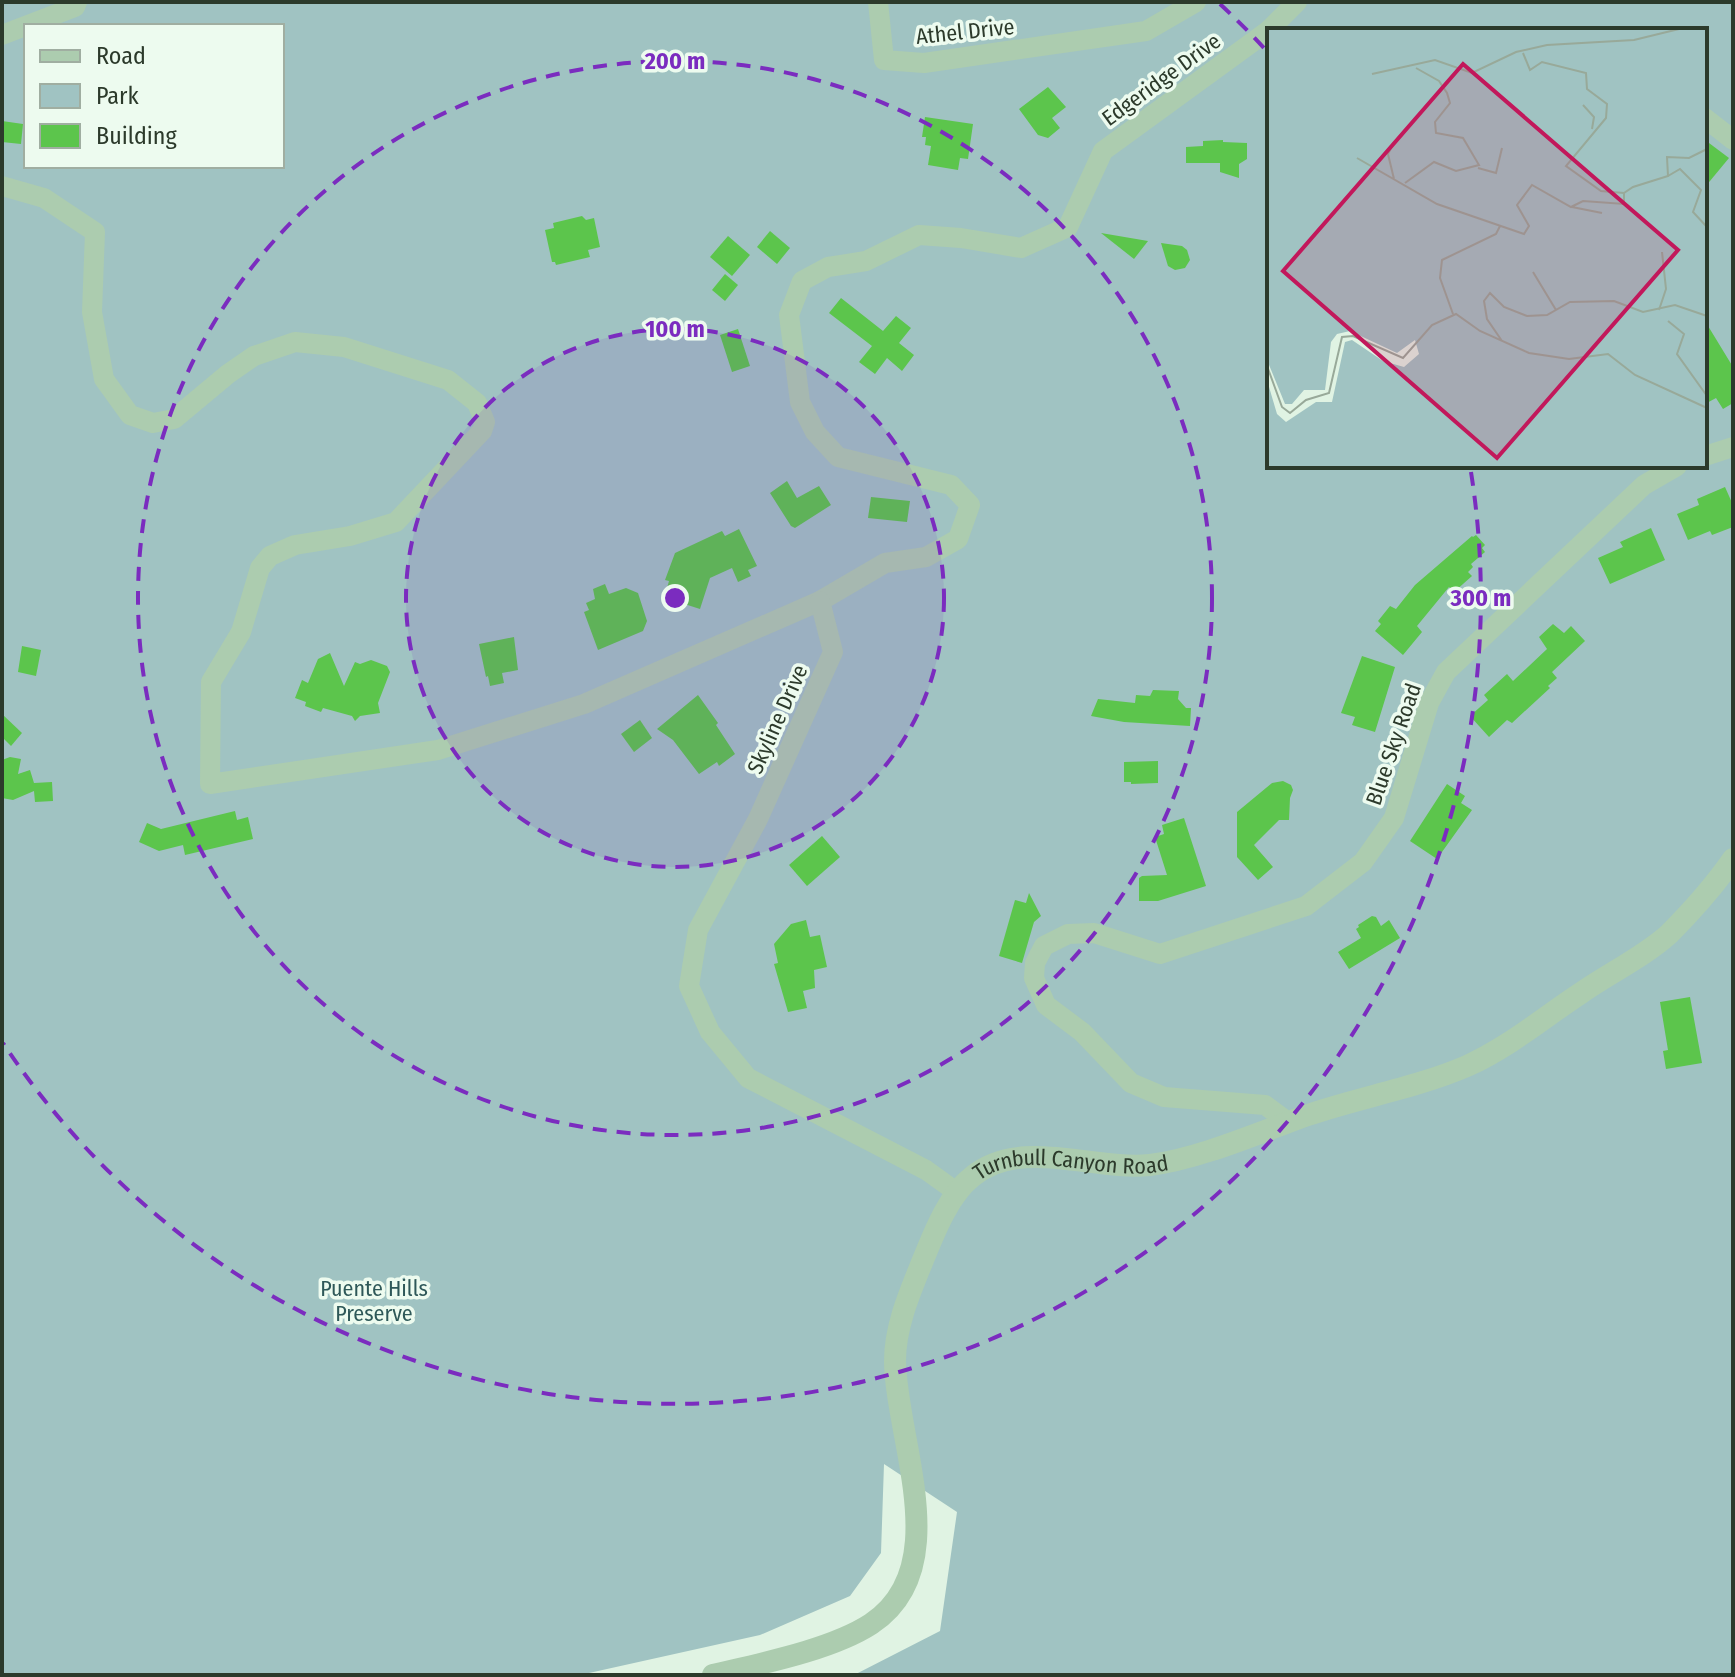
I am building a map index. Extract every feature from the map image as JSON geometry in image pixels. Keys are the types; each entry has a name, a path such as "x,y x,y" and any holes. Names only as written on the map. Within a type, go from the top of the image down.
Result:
{"street":[{"path":"31,24 75,7 77,2"},
{"name":"Athel Drive","path":"878,2 884,60 924,63 1146,31 1196,2"},
{"name":"Edgeridge Drive","path":"1271,28 1297,2"},
{"path":"2,35 24,27"},
{"name":"Edgeridge Drive","path":"820,601 885,563 926,557 958,539 970,505 951,485 838,457 815,432 800,402 789,315 802,281 828,267 866,261 919,235 1021,248 1068,227 1103,151 1267,31"},
{"path":"1707,120 1733,140"},
{"path":"2,186 44,198 95,232 92,312 104,379 130,415 153,423 174,419 254,356 295,342 344,347 448,380 477,403 485,422 482,431 396,522 350,536 295,545 270,556 260,568 241,632 211,682 210,784 438,750 584,704 820,601"},
{"path":"1707,455 1733,447"},
{"name":"Blue Sky Road","path":"1288,1122 1265,1105 1164,1097 1131,1083 1082,1032 1046,1005 1034,978 1035,963 1044,946 1068,934 1094,933 1160,954 1306,906 1363,862 1394,818 1429,703 1446,672 1644,485 1674,468"},
{"name":"Skyline Drive","path":"820,601 833,652 758,819 698,930 689,986 710,1032 748,1078 926,1170 958,1193"},
{"name":"Turnbull Canyon Road","path":"713,1675 855,1633 882,1616 906,1583 915,1553 916,1522 912,1472 897,1381 899,1326 914,1281 958,1193 969,1178 998,1162 1042,1158 1148,1165 1190,1155 1464,1067 1508,1045 1667,936 1733,859"}],"green space":[{"name":"Puente Hills Preserve","path":"2,2 1733,2 1733,1675 854,1675 940,1631 957,1512 884,1464 881,1553 850,1596 760,1635 580,1675 2,1675"}],"building":[{"path":"1048,87 1066,107 1052,118 1060,128 1048,138 1038,135 1019,109"},
{"path":"925,117 973,124 968,159 960,158 958,170 928,165 931,146 925,145 926,137 922,137"},
{"path":"2,121 23,124 21,144 2,142"},
{"path":"1203,141 1247,143 1247,159 1239,164 1239,178 1220,172 1220,163 1186,163 1186,147 1203,146"},
{"path":"1707,142 1729,158 1707,185"},
{"path":"582,216 586,220 594,218 600,247 588,250 590,257 556,265 552,262 545,230 554,228 553,223"},
{"path":"770,231 790,248 777,264 757,247"},
{"path":"1101,233 1148,241 1134,259"},
{"path":"728,236 750,255 732,276 710,257"},
{"path":"1161,243 1182,246 1187,250 1190,260 1185,268 1175,270 1168,266"},
{"path":"725,274 738,285 725,301 712,290"},
{"path":"841,298 883,331 896,316 911,328 899,343 914,355 902,371 887,358 875,374 859,362 872,346 829,313"},
{"path":"1707,324 1733,367 1733,403 1723,409 1716,398 1707,403"},
{"path":"738,329 750,366 732,372 720,335"},
{"path":"787,481 797,498 819,486 831,505 795,528 791,526 770,493"},
{"path":"1725,487 1733,505 1733,527 1712,535 1710,531 1688,540 1677,514 1699,505 1697,499"},
{"path":"871,497 910,501 907,522 868,518"},
{"path":"1651,528 1665,560 1610,584 1598,558 1623,547 1620,542"},
{"path":"739,529 757,566 748,570 751,576 738,582 732,568 710,578 700,609 675,601 678,592 667,588 669,581 665,580 675,553 722,531 725,536"},
{"path":"1476,535 1485,545 1482,548 1485,552 1471,564 1473,567 1468,572 1472,576 1454,592 1449,587 1417,626 1422,632 1403,655 1375,631 1381,624 1378,621 1390,606 1396,609 1415,585"},
{"path":"605,584 609,594 626,588 638,593 647,621 643,631 598,650 584,612 589,610 586,603 595,599 593,589"},
{"path":"1553,624 1564,633 1571,626 1585,641 1552,672 1557,678 1548,686 1550,688 1512,723 1507,720 1489,737 1470,716 1488,700 1484,695 1507,674 1513,681 1547,649 1539,637"},
{"path":"514,637 518,670 502,673 504,683 490,686 479,644"},
{"path":"22,646 41,650 36,676 18,672"},
{"path":"330,653 344,686 355,662 360,664 371,660 387,666 390,672 378,703 380,713 360,716 355,721 352,716 323,708 321,712 305,706 306,702 295,698 302,680 308,683 318,659"},
{"path":"1362,656 1395,667 1375,732 1352,725 1355,717 1341,713"},
{"path":"1153,690 1179,691 1178,699 1186,708 1191,708 1190,726 1124,722 1091,716 1098,699 1135,703 1136,695 1150,696"},
{"path":"698,695 735,754 719,766 717,762 699,774 673,740 657,729"},
{"path":"2,714 22,733 11,746 2,737"},
{"path":"640,720 652,738 634,752 621,734"},
{"path":"10,757 21,759 18,774 30,770 34,783 52,782 53,801 35,802 34,791 13,800 2,798 2,760"},
{"path":"1158,761 1158,783 1124,782 1124,762"},
{"path":"1283,781 1293,790 1289,820 1279,820 1254,845 1273,867 1258,880 1237,857 1237,812 1272,783"},
{"path":"1447,784 1465,796 1461,803 1472,810 1437,859 1410,841"},
{"path":"235,811 237,820 248,817 253,839 185,855 183,845 159,851 139,842 147,823 161,829"},
{"path":"1184,818 1206,886 1158,901 1139,901 1139,878 1167,875 1155,837 1164,834 1162,825"},
{"path":"822,836 840,857 807,886 789,865"},
{"path":"1029,893 1041,916 1034,922 1022,963 999,956 1015,900 1026,903"},
{"path":"1372,916 1381,926 1389,920 1400,938 1349,969 1338,952 1361,938 1356,929 1358,925"},
{"path":"806,920 810,937 820,935 827,967 814,970 815,988 803,991 807,1008 788,1012 774,964 778,963 774,944 791,924"},
{"path":"1690,997 1702,1063 1666,1069 1663,1051 1668,1050 1660,1002"}]}
